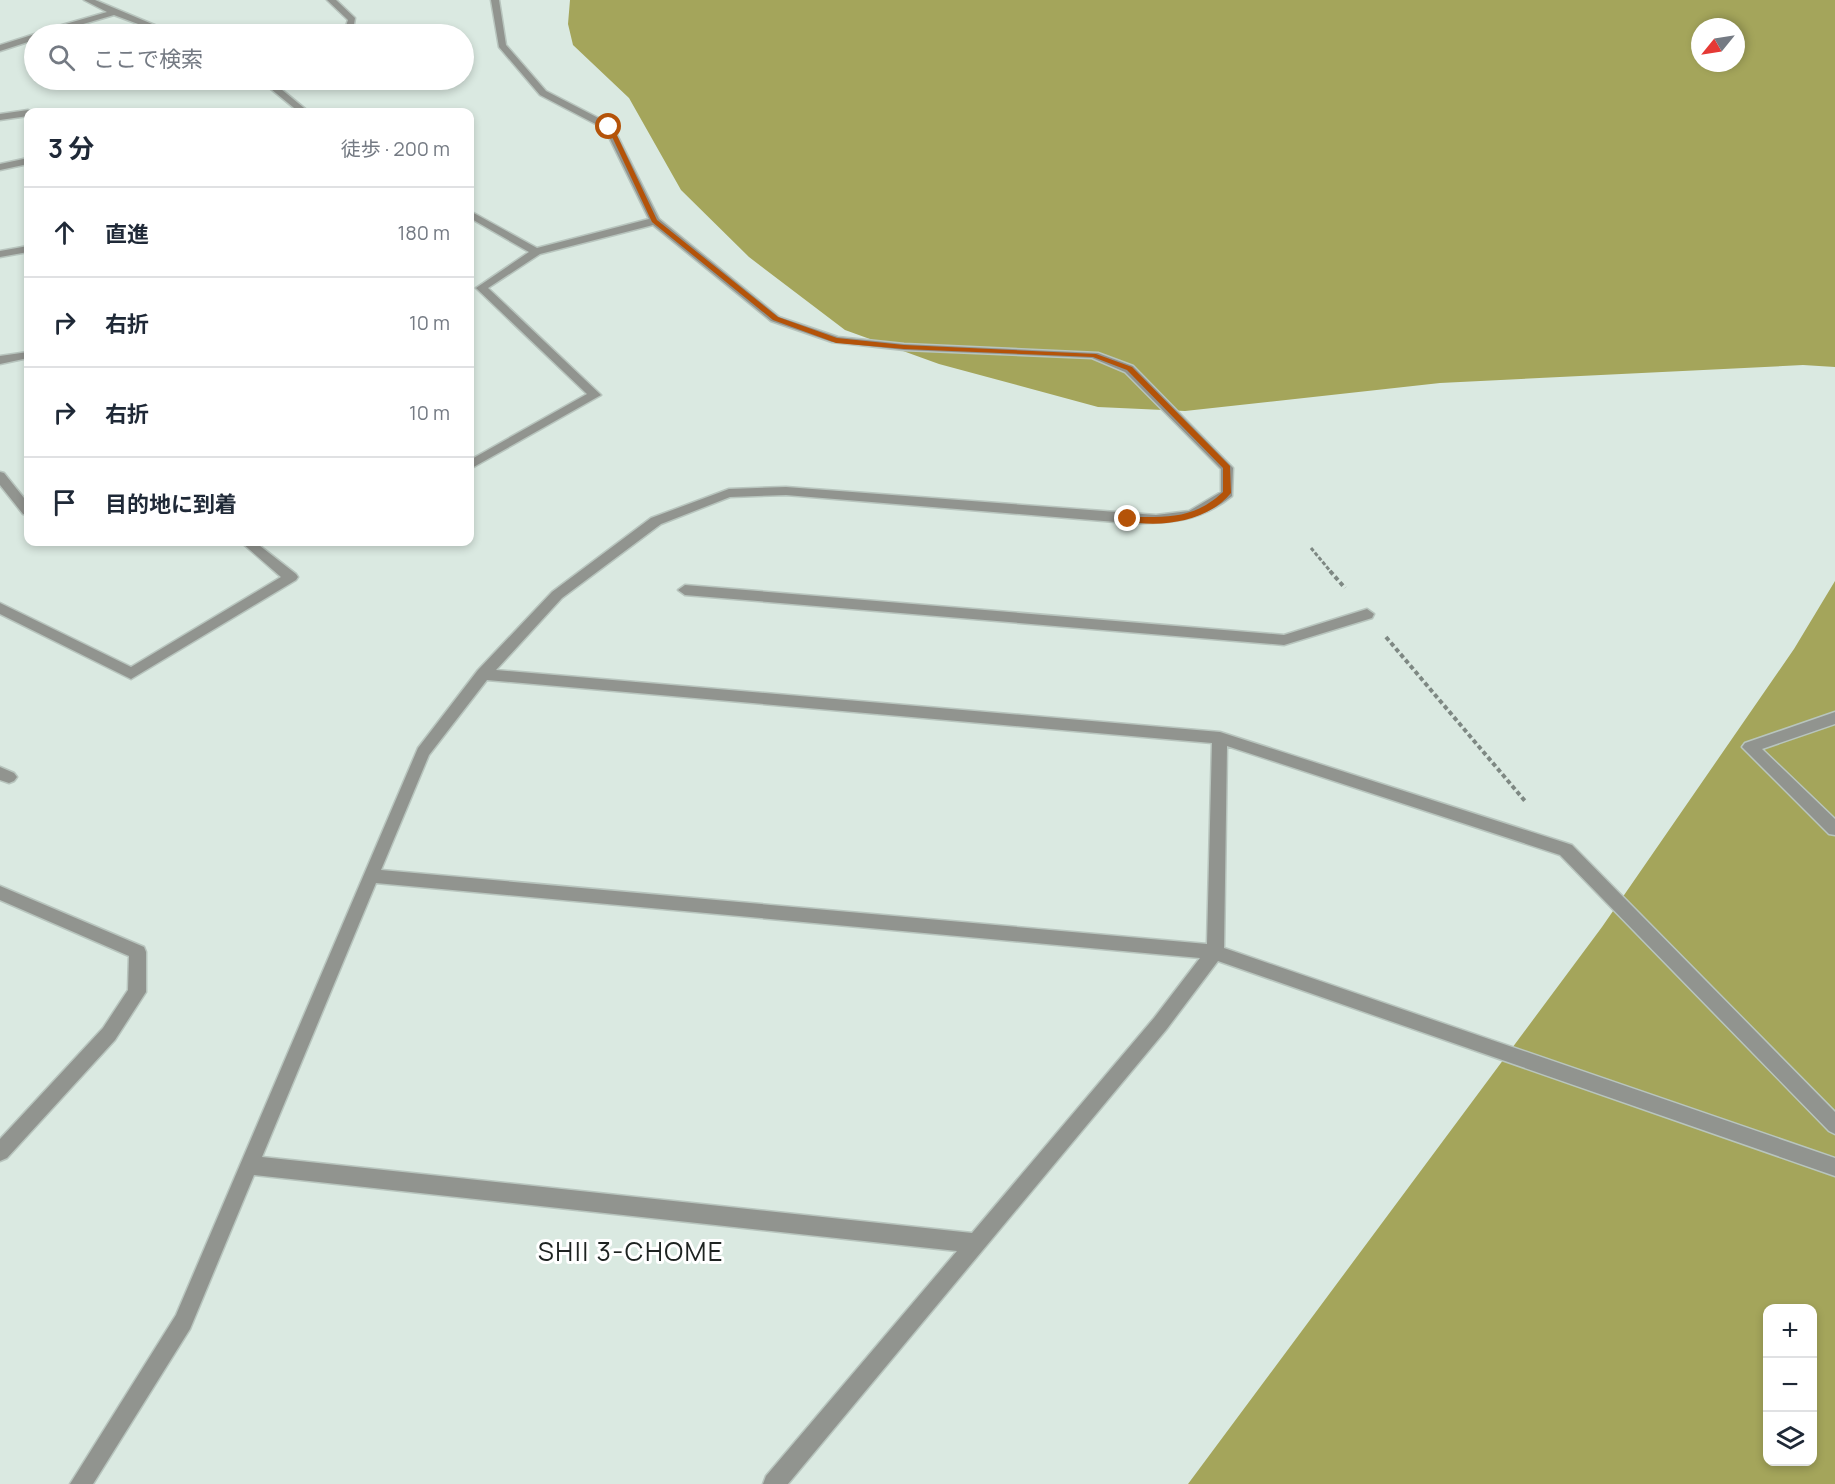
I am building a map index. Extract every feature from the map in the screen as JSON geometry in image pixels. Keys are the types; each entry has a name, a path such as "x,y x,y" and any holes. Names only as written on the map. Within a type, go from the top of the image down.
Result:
{"street":[{"path":"88,0 146,24"},
{"path":"331,0 352,20 351,24"},
{"path":"81,1484 183,1322 423,752 483,674 557,595 656,521 729,493 786,492 1128,519 1173,520 1211,508 1227,493 1227,468 1129,369 1094,355 904,347 836,340 776,319 655,221 609,127 543,93 502,45 495,0"},
{"path":"74,24 114,12"},
{"path":"0,48 24,40"},
{"path":"277,90 299,108"},
{"path":"0,117 24,114"},
{"path":"0,167 24,162"},
{"path":"474,216 536,252"},
{"path":"474,463 595,395 481,288 536,252 655,221"},
{"path":"0,254 24,250"},
{"path":"0,360 24,356"},
{"path":"0,476 24,506"},
{"path":"0,608 131,674 291,577 252,546"},
{"path":"685,590 1284,640 1366,614"},
{"path":"483,674 1220,738 1566,850 1835,1125"},
{"path":"1835,718 1750,747 1835,830"},
{"path":"774,1484 1160,1024 1215,952 1220,738"},
{"path":"370,876 1215,952 1835,1167"},
{"path":"0,893 138,952 136,992 109,1034 0,1152"},
{"path":"249,1165 976,1243"}],"path":[{"path":"1311,548 1528,804"}],"shaded area":[{"path":"570,0 1835,0 1835,367 1803,365 1440,383 1185,411 1098,407 939,364 845,330 749,257 681,190 629,98 573,45 568,24"},
{"path":"1835,581 1835,1484 1188,1484 1602,927 1794,649"}],"district":[{"name":"SHII 3-CHOME","path":"631,1251"}],"route":[{"path":"609,127 655,221 776,319 836,340 904,347 1094,355 1129,369 1227,468 1227,493 1211,508 1173,520 1128,519"}]}
